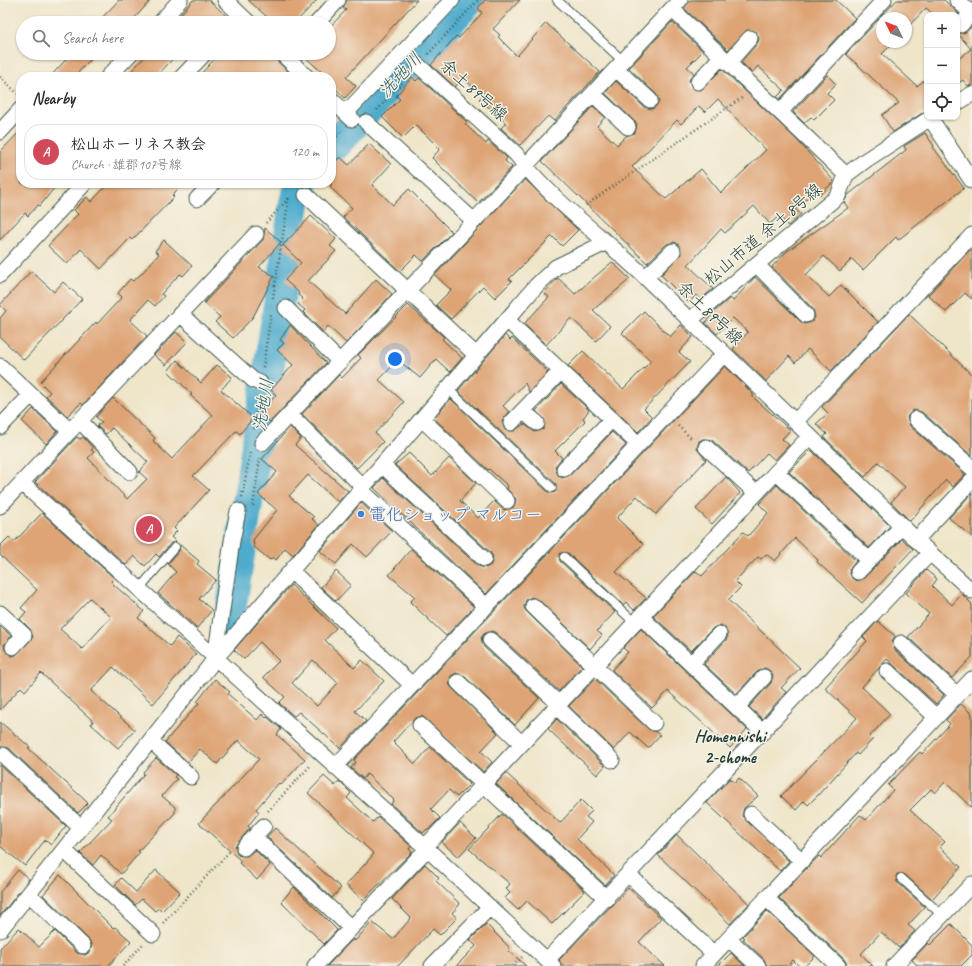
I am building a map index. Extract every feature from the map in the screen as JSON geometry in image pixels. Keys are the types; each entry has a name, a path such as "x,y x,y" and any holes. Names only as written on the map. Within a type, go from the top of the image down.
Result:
{"street":[{"path":"166,16 180,0"},
{"path":"323,16 338,0"},
{"path":"355,118 452,0"},
{"path":"780,112 884,0"},
{"path":"957,0 972,12 960,25"},
{"path":"255,443 290,414 409,291 676,4 725,60 846,175 928,120"},
{"path":"698,82 750,38"},
{"path":"113,72 124,60"},
{"path":"187,72 198,60"},
{"path":"291,60 302,72"},
{"name":"余土89号線","path":"418,65 516,154 525,167 574,214 646,277 916,540 972,591"},
{"path":"619,65 650,100"},
{"path":"593,94 628,127"},
{"path":"960,101 972,94"},
{"path":"336,103 474,221"},
{"path":"0,132 16,114"},
{"path":"932,120 972,181"},
{"name":"松山市道 余土8号線","path":"690,320 838,196 846,175"},
{"path":"0,275 80,188"},
{"path":"198,199 208,188"},
{"path":"306,195 476,355"},
{"path":"0,506 256,234"},
{"path":"795,422 972,235"},
{"path":"0,930 215,659 536,286 556,267 607,242"},
{"path":"646,277 673,251"},
{"path":"757,265 806,315"},
{"path":"286,308 340,362"},
{"path":"180,314 253,380 260,383"},
{"path":"507,320 638,444"},
{"path":"335,767 724,354"},
{"path":"0,366 31,395 75,426 130,472"},
{"path":"512,423 561,371"},
{"path":"0,427 31,395"},
{"path":"523,411 536,423"},
{"path":"290,414 362,489 486,606"},
{"path":"422,419 507,500"},
{"path":"573,466 612,419"},
{"path":"916,419 972,468"},
{"path":"315,966 426,848 483,783 810,436"},
{"path":"706,447 756,493"},
{"path":"382,465 483,560"},
{"path":"776,472 869,560"},
{"path":"916,540 972,480"},
{"path":"22,483 215,659 426,848 550,963 629,875 930,553"},
{"path":"215,659 232,541 238,511"},
{"path":"858,572 902,526"},
{"path":"291,571 412,685"},
{"path":"533,606 595,664 654,723"},
{"path":"0,613 24,635 12,647"},
{"path":"637,619 691,664 763,732"},
{"path":"691,664 719,634"},
{"path":"490,640 557,704 612,760"},
{"path":"901,643 957,695"},
{"path":"887,671 936,717"},
{"path":"737,707 764,677"},
{"path":"703,966 972,679"},
{"path":"458,682 521,743"},
{"path":"420,725 607,899"},
{"path":"151,741 191,777"},
{"path":"3,755 81,828"},
{"path":"751,814 801,860"},
{"path":"253,834 351,928"},
{"path":"64,850 153,934"},
{"path":"629,875 714,954"},
{"path":"894,966 972,884"},
{"path":"29,894 83,946"},
{"path":"766,898 838,966"},
{"path":"432,966 490,907"},
{"path":"729,938 758,966"}],"lane":[{"path":"557,0 619,65"},
{"path":"448,389 552,488"},
{"path":"139,590 175,547"},
{"path":"564,557 637,619"},
{"path":"901,878 942,915"}],"path":[{"path":"0,77 16,92"},
{"path":"574,214 755,88"},
{"path":"238,511 255,443 260,383 291,190"},
{"path":"256,234 289,198"},
{"path":"666,415 700,446 706,447"},
{"path":"123,966 253,834 321,754"}],"building":[{"path":"119,0 151,0 136,16 104,16"},
{"path":"193,0 209,0 225,15 224,16 179,16"},
{"path":"248,0 317,0 302,16 266,16"},
{"path":"347,0 417,0 346,77 356,86 345,98 336,89 336,72 322,72 308,60 336,60 336,21 346,10 343,8"},
{"path":"485,0 520,0 493,29 500,35 498,37 517,56 546,23 600,72 554,121 548,116 520,145 501,128 506,123 479,99 483,96 463,78 455,87 431,65 456,36 459,38 482,13 478,8"},
{"path":"691,0 836,0 855,18 780,99 777,97 784,90 758,66 752,73 741,62 757,44 759,39 756,32 747,30 728,50 684,8"},
{"path":"897,0 944,0 957,12 931,12 926,8 912,23 912,12 886,12"},
{"path":"672,22 703,51 687,67 694,73 689,80 692,88 701,90 722,69 796,139 834,181 820,195 816,190 795,209 801,214 788,226 779,216 770,224 754,206 725,233 721,229 688,265 713,289 701,299 696,295 689,303 661,275 681,254 679,245 675,242 667,244 647,263 542,161 593,106 605,117 597,126 617,145 626,136 635,133 637,124 605,93 616,81 644,107 652,109 659,102 656,94 629,68","holes":["718,99 766,150 721,193 701,169 666,199 632,167 677,120 681,124 699,106 705,112"]},
{"path":"876,22 876,48 888,48 882,54 917,86 924,80 924,112 893,132 882,115 899,103 846,54"},
{"path":"972,26 972,85 968,86 963,80 960,82 960,58 971,49 960,36 960,33 964,33"},
{"path":"66,60 90,60 79,72 55,72"},
{"path":"142,60 172,60 161,72 131,72"},
{"path":"214,60 276,60 289,72 203,72"},
{"path":"827,75 836,84 827,93 834,100 814,120 811,117 804,123 793,112"},
{"path":"412,77 416,81 419,78 467,122 465,124 486,144 488,141 507,158 505,161 512,167 478,203 432,158 440,149 416,125 403,138 382,117 400,99 396,96"},
{"path":"925,133 934,146 933,147 964,188 898,240 896,237 863,270 852,259 840,271 824,256 806,275 829,297 841,285 878,322 831,371 808,349 795,363 789,356 766,381 733,349 748,332 733,318 717,334 705,323 714,312 730,298 733,301 755,277 800,321 804,324 812,322 815,317 813,309 772,267 786,252 848,208 844,202 848,195 906,150 904,146"},
{"path":"16,135 16,188 54,188 40,206 38,205 28,216 25,213 0,240 0,152"},
{"path":"369,144 391,164 372,185 393,205 409,189 452,232 423,261 416,255 400,271 343,217 352,208 331,188 336,188 336,161 340,157 349,165"},
{"path":"525,179 578,230 562,246 552,236 509,279 512,281 495,298 483,286 451,319 436,305 451,290 435,275"},
{"path":"104,188 179,188 172,195 174,197 132,240 130,238 101,269 81,249 67,264 48,246 78,214 74,210 87,197 91,202"},
{"path":"311,216 336,239 330,246 336,251 308,281 345,314 376,279 392,294 346,343 328,326 323,332 303,312 305,310 298,304 303,299 298,295 299,293 285,280 301,263 283,245"},
{"path":"265,228 281,242 259,267 274,276 253,317 233,338 215,322 220,317 204,303 263,240"},
{"path":"164,240 192,266 183,276 180,274 161,294 164,296 155,306 148,300 130,320 147,336 83,405 81,403 67,416 46,396 50,392 40,382 96,322 97,324 122,297 118,293 130,279 133,281 140,275 159,254 155,251"},
{"path":"972,248 972,299 965,293 946,312 928,295"},
{"path":"612,262 630,279 593,310 610,326 596,341 571,318 546,345 524,324 549,297 544,293 558,278 575,294"},
{"path":"31,271 54,292 63,282 82,299 24,360 0,337 0,318 6,311 0,305"},
{"path":"408,305 444,337 442,339 462,358 450,372 436,359 420,378 398,360 379,380 404,402 375,433 383,442 357,468 302,414 339,375 342,378 361,358 358,355"},
{"path":"644,311 670,337 681,325 693,337 679,352 690,362 644,409 652,417 638,432 568,366 583,351 623,389 651,361 622,333"},
{"path":"909,314 972,375 972,456 922,412 913,410 907,417 910,426 965,474 953,487 946,480 910,521 891,502 905,487 878,462 865,477 824,437 827,434 816,424 828,413 822,407"},
{"path":"290,325 326,363 270,422 260,412 276,395 271,390 293,365 277,350 284,343 280,340"},
{"path":"176,332 187,342 166,365 154,355"},
{"path":"505,335 510,340 512,338 548,372 529,392 525,383 503,406 509,412 502,421 505,430 514,431 524,424 535,432 544,429 545,420 536,411 561,384 589,410 583,418 585,421 555,451 562,458 555,466 558,475 562,478 570,475 612,432 626,445 486,594 374,488 383,478 478,566 486,568 491,565 493,557 490,552 395,465 409,453 432,476 449,458 476,483 460,501 478,518 494,501 504,510 514,507 516,499 507,489 508,486 489,469 488,470 434,418 451,399 548,492 553,493 556,491 556,484 458,391"},
{"path":"177,360 201,383 217,365 232,377 221,390 253,418 240,434 236,431 193,476 209,490 174,528 177,531 171,537 176,542 171,543 159,557 156,554 145,566 134,556 126,565 35,482 77,437 80,439 83,437 93,448 91,450 94,452 88,458 127,499 147,479 139,472 148,462 112,428 106,434 97,426 102,422 96,417 113,398 155,438 153,441 172,459 213,415 190,395 192,394 168,371"},
{"path":"725,366 753,394 753,397 790,430 782,439 789,445 775,460 767,453 748,473 712,440 703,439 699,441 697,449 706,460 656,514 637,496 617,518 643,544 616,572 646,598 634,610 626,602 623,605 568,553 560,553 560,561 615,612 597,631 602,635 590,649 539,600 531,597 526,600 524,608 527,612 582,666 559,691 496,633 492,631 484,634 481,638 484,647 539,698 515,725 464,676 456,673 451,676 449,684 452,688 498,733 481,751 492,762 483,772 422,716 414,719 393,742 415,764 430,747 470,784 457,797 449,790 431,809 440,818 423,833 391,804 394,800 367,774 363,779 351,768 356,762 354,760"},
{"path":"33,409 57,431 46,444 22,421"},
{"path":"290,427 301,438 295,445 348,491 338,502 308,475 289,496 314,517 312,519 319,525 293,555 285,548 276,560 273,557 270,560 254,547 253,540 277,510 258,494 277,472 262,459"},
{"path":"811,450 890,526 869,548 789,472"},
{"path":"726,477 740,493 712,524 696,509"},
{"path":"777,485 856,561 849,570 852,578 856,581 864,578 902,539 913,549 862,603 817,562 818,560 795,538 775,561 766,554 761,559 758,557 735,581 741,587 728,600 800,668 781,688 786,692 762,719 749,707 771,683 773,675 770,671 765,668 758,671 736,694 704,664 726,640 728,636 725,628 721,625 713,628 691,651 653,616 696,571 702,576 743,532 748,536 768,513 759,504"},
{"path":"972,493 972,537 949,518"},
{"path":"361,503 392,531 367,557 353,544 336,564 320,551"},
{"path":"42,513 114,578 111,581 114,585 144,611 138,618 170,646 177,637 196,654 153,704 113,667 91,691 135,730 118,748 91,724 93,721 41,673 25,691 21,687 0,710 0,626 11,636 4,645 5,650 11,656 16,655 33,637 30,629 20,619 26,612 21,608 37,590 0,555 0,546 9,537 14,542","holes":["90,598 111,617 82,649 60,629"]},
{"path":"180,545 199,561 197,564 216,580 199,599 212,610 197,628 158,593 176,572 168,564 179,551"},
{"path":"411,549 474,607 446,636 410,602 415,597 389,575"},
{"path":"926,570 937,579 932,586 952,605 962,594 972,604 972,657 952,678 908,637 929,614 906,593"},
{"path":"336,571 351,585 336,601 321,587"},
{"path":"291,585 336,628 325,640 354,668 362,660 384,681 355,711 366,721 340,748 299,712 294,716 279,703 285,697 263,677 279,661 260,642 244,659 234,650","holes":["313,660 338,683 317,706 292,683"]},
{"path":"878,621 895,636 892,641 895,650 944,695 936,704 887,659 862,687 890,714 870,736 873,739 858,755 856,753 808,805 804,801 796,810 781,796 857,718 825,688 867,641 863,637"},
{"path":"641,629 747,729 730,748 668,691 652,708 612,670 628,652 623,648"},
{"path":"215,679 230,692 228,694 257,720 262,714 281,729 277,735 305,759 281,785 279,783 256,809 259,812 248,826 250,828 235,846 238,855 247,856 255,850 270,865 257,880 239,863 241,861 199,823 259,759 238,740 217,764 200,749 188,762 165,742 199,703 197,702"},
{"path":"595,679 648,729 660,735 648,748 630,732 614,750 569,706"},
{"path":"961,704 972,714 972,808 945,782 935,793 931,789 910,810 945,842 940,847 961,867 932,899 904,874 897,874 897,882 925,907 908,925 915,931 899,948 881,932 861,954 873,966 848,966 844,959 779,898 819,856 821,858 860,815 866,820 893,790 888,785 920,752 922,754 950,724 946,720"},
{"path":"557,719 605,766 597,775 548,729"},
{"path":"0,722 30,747 28,748 88,803 78,813 9,748 0,747"},
{"path":"156,758 176,775 174,777 177,779 162,796 175,807 175,813 138,851 140,852 121,874 101,855 93,865 80,853 112,819 108,816"},
{"path":"0,765 66,826 51,845 45,840 25,866 0,846"},
{"path":"506,773 560,823 581,800 592,811 586,817 592,822 577,839 614,875 605,885 496,784"},
{"path":"324,776 335,786 339,781 351,793 347,798 373,822 378,817 411,846 409,849 412,852 363,900 346,885 374,854 308,793"},
{"path":"730,778 735,783 739,778 758,796 744,808 742,816 789,861 780,871 707,803"},
{"path":"502,814 585,891 552,924 527,901 518,910 505,898 510,893 506,889 510,884 469,849"},
{"path":"460,823 476,838 458,857 442,842"},
{"path":"275,828 341,888 332,898 267,837"},
{"path":"677,835 749,904 730,924 658,855"},
{"path":"425,864 439,878 436,881 460,904 452,913 457,918 440,935 433,929 398,966 327,966 350,942 354,939 355,941 372,922 393,939 411,918 392,899"},
{"path":"18,870 29,879 0,916 0,892"},
{"path":"156,870 180,892 162,911 159,908 155,911 142,899 135,905 115,885 121,878 136,892"},
{"path":"60,875 113,928 115,927 131,941 108,966 0,966 0,948 19,928 39,947 55,931 77,953 85,955 90,952 92,944 89,940 43,895"},
{"path":"294,887 337,930 324,944 281,902"},
{"path":"628,888 661,918 639,942 665,966 562,966 559,960"},
{"path":"767,911 815,956 805,966 799,966 793,960 788,966 767,966 764,959 743,939 745,938 743,936"},
{"path":"486,924 510,948 508,950 526,966 456,966 476,946 470,940"},
{"path":"951,924 972,945 972,955 961,966 918,966 912,960 928,943 930,945"},
{"path":"731,953 745,966 718,966"}],"waterway":[{"name":"洗地川","path":"336,144 470,0"},
{"name":"洗地川","path":"228,628 295,200 300,188"}],"place":[{"name":"電化ショップ マルコー","path":"361,514"},
{"name":"松山ホーリネス教会","path":"149,529"}],"district":[{"name":"Homennishi 2-chome","path":"730,746"}]}
